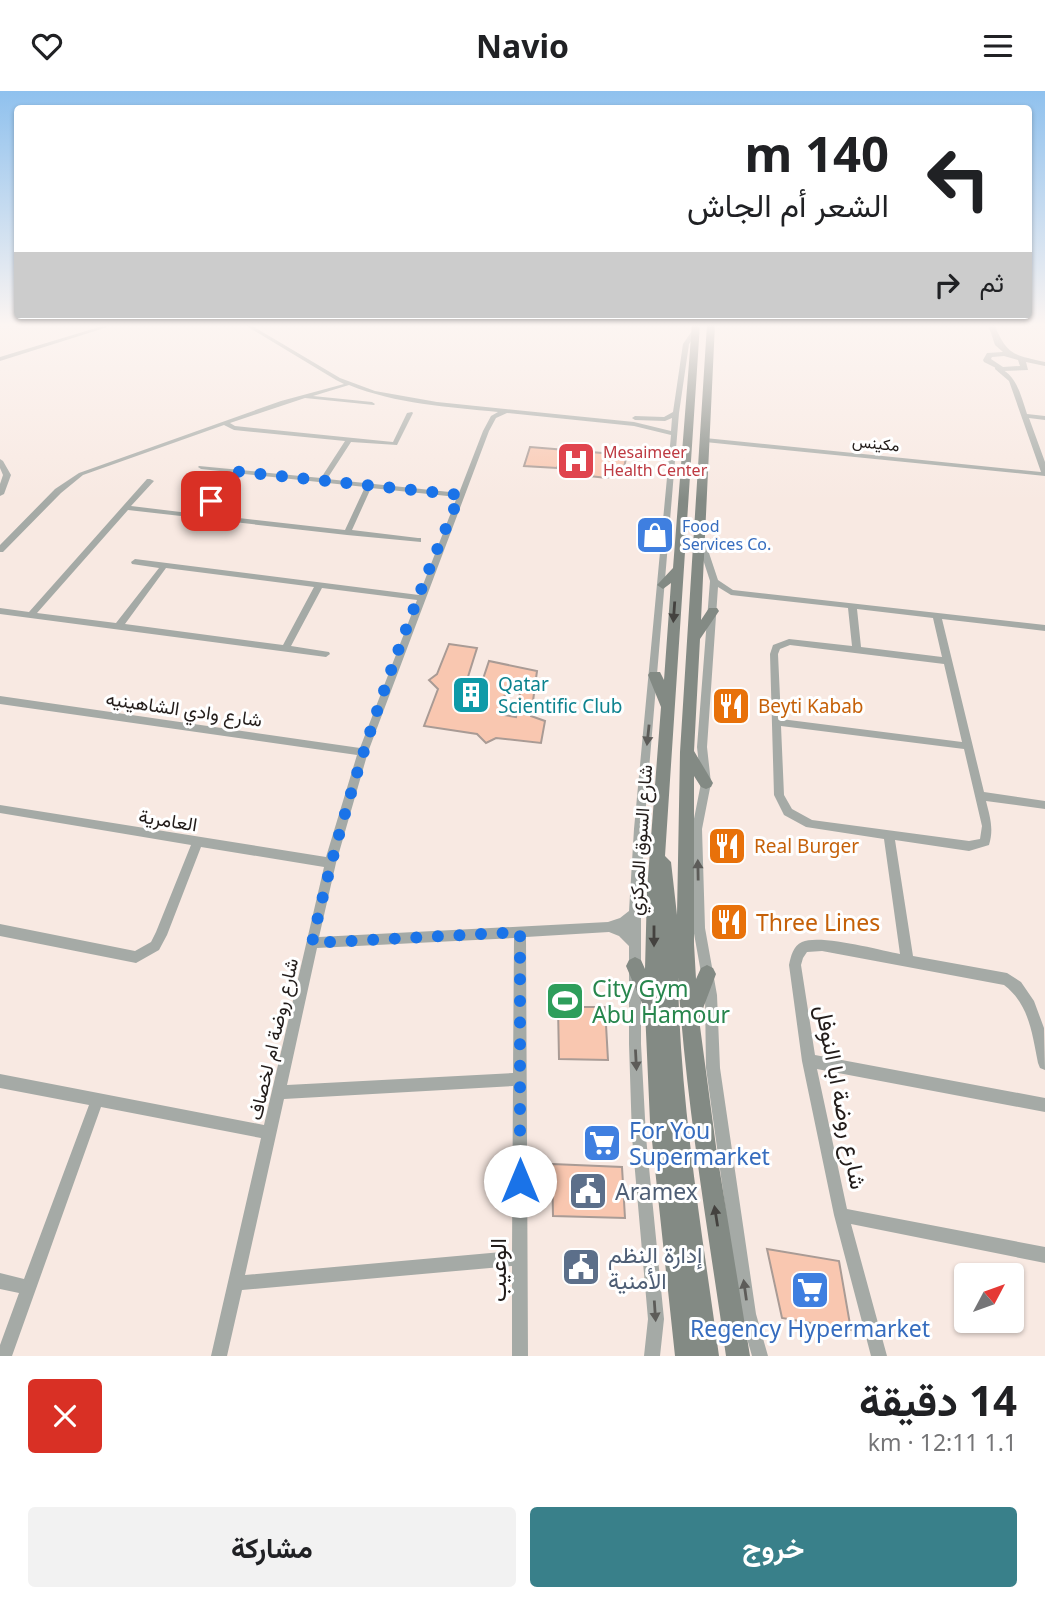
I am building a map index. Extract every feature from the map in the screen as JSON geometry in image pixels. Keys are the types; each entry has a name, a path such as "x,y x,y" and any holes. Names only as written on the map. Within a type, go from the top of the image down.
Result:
{"main road":[{"name":"شارع السوق المركزي","path":"687,1356 660,1122 654,1009 654,890 660,847 667,707 696,383"},
{"path":"703,383 705,440 701,541 687,752 685,944 690,1018 738,1356"},
{"path":"663,585 678,569"},
{"path":"695,637 713,605"},
{"path":"655,675 667,707"},
{"path":"687,752 706,783"},
{"path":"660,847 668,893 670,1016 678,1127 707,1356"},
{"path":"635,966 654,1009"},
{"path":"690,1018 707,974"},
{"path":"675,1356 681,1312"},
{"path":"733,1325 745,1356"}],"street":[{"path":"2,545 58,491 81,474 338,383"},
{"path":"347,383 399,399 488,414 506,411 669,431"},
{"path":"365,383 430,399 663,422 669,431"},
{"name":"شارع السوق المركزي","path":"652,1356 656,1319 639,1137 634,943 639,829 663,585 669,431 676,413 680,383"},
{"path":"1013,383 1041,449 1045,473"},
{"path":"331,387 351,385"},
{"path":"303,396 372,404"},
{"path":"488,414 506,411"},
{"path":"224,423 234,428 395,444 411,413"},
{"path":"629,418 662,419 676,413"},
{"name":"شارع روضة ام لخصاف","path":"219,1356 330,863 363,752 488,414"},
{"path":"1026,416 1045,418"},
{"path":"323,480 349,440"},
{"name":"مكينس","path":"705,440 1045,473"},
{"path":"0,461 7,475 0,494"},
{"path":"201,467 460,495"},
{"path":"199,516 233,471"},
{"path":"32,615 150,481"},
{"path":"347,533 369,485"},
{"path":"126,508 418,540"},
{"path":"701,541 714,581 702,747 706,783 697,829 699,928 712,1008 710,1038 713,1068 748,1314 760,1356"},
{"path":"135,562 420,598"},
{"path":"119,626 164,566"},
{"path":"714,581 732,592 1045,628"},
{"path":"286,648 320,586"},
{"path":"713,605 732,592"},
{"path":"852,607 857,649"},
{"path":"0,611 326,654"},
{"path":"937,616 987,835 978,846 889,836 810,824 788,812 779,795 774,654 776,647 789,642 947,661"},
{"name":"شارع وادي الشاهينيه","path":"0,700 363,752"},
{"path":"777,722 967,746"},
{"path":"980,796 1045,805"},
{"name":"العامرية","path":"0,810 330,863"},
{"path":"889,836 907,959"},
{"path":"0,930 136,957 155,946 161,935 197,843"},
{"path":"312,943 608,927 623,923 635,914"},
{"path":"608,927 623,932 634,943"},
{"name":"الوعيب","path":"520,932 520,1356"},
{"name":"شارع روضة ابا النوفل","path":"879,1356 841,1215 809,1061 795,965 797,955 804,947 822,945 994,974 1020,987 1032,1010 1045,1063"},
{"path":"809,1061 1045,1105"},
{"path":"280,1092 520,1079"},
{"path":"0,1081 269,1133"},
{"path":"4,1356 97,1101"},
{"path":"841,1215 1045,1255"},
{"path":"237,1283 520,1258"},
{"path":"0,1281 29,1288"}],"building":[{"name":"Mesaimeer Health Center","path":"530,447 614,454 613,458 626,459 624,467 613,466 611,476 607,478 580,475 580,465 559,463 557,468 524,466"},
{"name":"Qatar Scientific Club","path":"449,644 477,648 467,680 482,682 489,661 537,671 531,716 545,721 541,743 496,738 486,743 477,734 424,726 438,689 429,680 437,674","holes":["512,692 520,693 516,717 498,714 503,697"]},
{"path":"558,1007 605,1007 608,1060 559,1059"},
{"name":"Aramex","path":"552,1164 622,1167 625,1218 553,1216"},
{"name":"Regency Hypermarket","path":"767,1249 839,1261 851,1330 782,1318"}],"place":[{"name":"Mesaimeer Health Center","path":"576,461"},
{"name":"Food Services Co.","path":"655,535"},
{"name":"Qatar Scientific Club","path":"471,695"},
{"name":"Beyti Kabab","path":"731,706"},
{"name":"Real Burger","path":"727,846"},
{"name":"Three Lines","path":"729,922"},
{"name":"City Gym Abu Hamour","path":"565,1001"},
{"name":"For You Supermarket","path":"602,1143"},
{"name":"Aramex","path":"588,1191"},
{"name":"إدارة النظم الأمنية","path":"581,1267"},
{"name":"Regency Hypermarket","path":"810,1290"}],"route":[{"path":"211,501 233,471 460,495 363,752 330,863 312,943 520,932 520,1181"}]}
